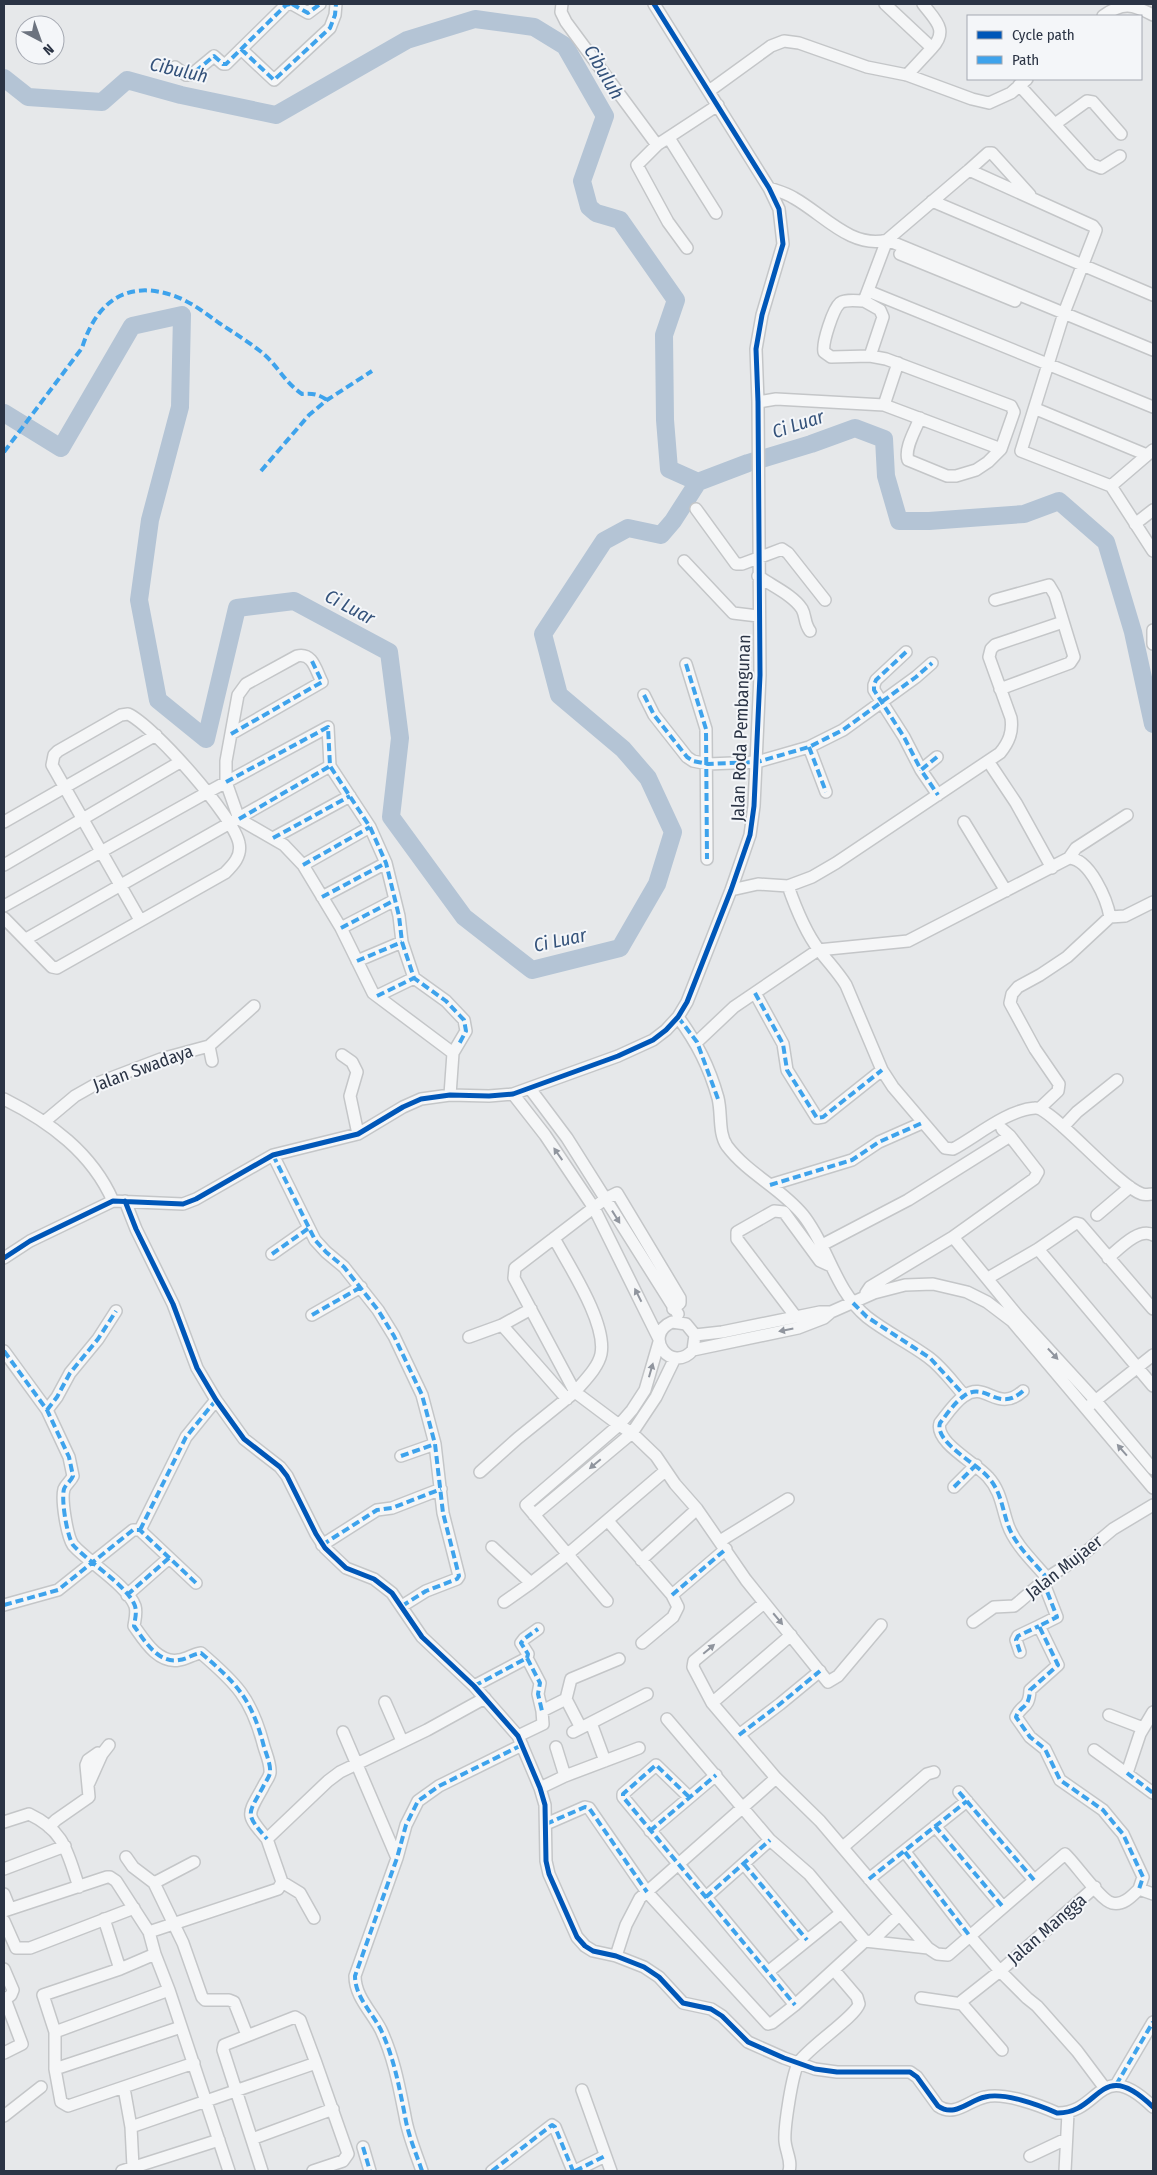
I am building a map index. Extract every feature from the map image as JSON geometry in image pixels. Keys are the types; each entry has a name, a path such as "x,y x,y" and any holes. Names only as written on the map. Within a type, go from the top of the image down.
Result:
{"street":[{"path":"175,67 186,75 191,75 213,57 216,57 224,64 286,5 292,4 308,13 320,4"},
{"path":"241,49 274,80 330,28 336,15 336,4"},
{"path":"562,4 561,12 566,22 656,145"},
{"name":"Jalan Roda Pembangunan","path":"4,1258 30,1241 112,1201 183,1204 196,1199 273,1156 358,1134 412,1102 421,1099 450,1096 489,1096 531,1090 618,1056 653,1040 678,1017 687,1002 731,890 750,835 757,762 760,675 758,616 759,473 756,359 762,315 783,244 779,208 769,188 654,4"},
{"path":"886,4 932,48"},
{"path":"907,75 940,38 940,28 922,4"},
{"path":"1105,15 1119,6 1128,5 1153,15"},
{"path":"709,91 771,46 784,42 799,43 867,67 907,75 972,99 989,103 1000,99 1023,82 1055,124 1091,164 1096,167 1106,166 1120,156"},
{"path":"1055,124 1087,101 1093,102 1121,134"},
{"path":"687,248 668,222 637,168 638,163 656,145 718,105"},
{"path":"669,138 716,213"},
{"path":"866,296 883,243 988,153 992,153 1033,199"},
{"path":"969,170 1095,228 1095,233 1063,316 1036,409 1021,451 1110,486 1153,552"},
{"path":"769,188 796,198 840,230 862,240 883,243 1063,316 1153,350"},
{"path":"932,201 1153,295"},
{"path":"866,296 880,310 883,317 870,356"},
{"path":"920,418 906,456 910,462 947,476 956,476 976,470 988,462 1001,449 1014,412 1011,406 898,363 870,356 830,357 823,348 839,304 866,296 1049,365 1153,407"},
{"path":"1063,316 1153,357"},
{"path":"884,405 898,363"},
{"path":"758,402 776,399 884,405 1001,449"},
{"path":"1036,409 1150,453 1110,486"},
{"path":"696,509 736,564 758,558 779,549 785,550 825,600"},
{"path":"1135,524 1153,510"},
{"path":"684,561 733,613 758,616"},
{"path":"758,576 792,599 801,608 805,624 810,631"},
{"path":"995,600 1050,585 1053,588 1074,657 1073,662 1000,689"},
{"path":"731,890 758,884 788,886 812,877 992,759 1006,746 1012,727 1011,718 989,658 989,652 993,646 1063,622"},
{"path":"1153,630 1153,644"},
{"path":"906,652 880,676 874,685 874,690 938,796"},
{"path":"4,918 52,967 58,968 225,873 237,859 240,847 226,782 226,761 238,695 242,687 297,656 311,658 322,682 231,734"},
{"path":"644,695 654,715 687,757 693,761 708,764 757,762 809,747 844,730 882,703 932,663"},
{"path":"686,664 705,722 708,764 707,859"},
{"path":"140,920 52,765 54,755 58,751 125,714 132,715 156,735 234,822 273,838 290,850 303,865 341,928 371,989 377,996 453,1053"},
{"path":"4,906 328,727 330,766 370,827 386,863 402,942 414,978 446,1001 464,1020 466,1031 453,1053 450,1096"},
{"path":"4,822 156,735"},
{"path":"809,747 826,792"},
{"path":"921,770 937,758"},
{"path":"4,865 180,762"},
{"path":"26,939 119,884 234,822 330,766"},
{"path":"992,767 1016,803 1052,868"},
{"path":"273,838 350,796"},
{"path":"697,1042 734,1007 818,950 908,941 1052,868 1069,858 1076,848 1127,814"},
{"path":"964,822 1006,891"},
{"path":"303,865 370,827"},
{"path":"1069,858 1077,860 1085,867 1103,892 1110,916"},
{"path":"322,897 386,863"},
{"path":"788,886 794,905 818,950 840,975 846,985 882,1070 922,1123 941,1145 949,1149 1006,1118 1030,1109 1040,1108 1058,1092 1059,1084 1035,1050 1010,1003 1010,998 1018,987 1067,957 1110,916 1125,916 1153,902"},
{"path":"341,928 395,900"},
{"path":"357,961 402,942"},
{"path":"377,996 414,978"},
{"path":"755,993 783,1044 787,1070 817,1118 824,1117 882,1070"},
{"path":"208,1046 254,1006"},
{"path":"678,1017 697,1042 718,1099 723,1139 741,1163 770,1185 803,1216 822,1246 831,1266 858,1300 867,1317 930,1358 964,1395"},
{"name":"Jalan Swadaya","path":"44,1122 75,1096 98,1083 161,1059 208,1046 212,1061"},
{"path":"342,1055 352,1062 356,1072 350,1096 358,1134"},
{"path":"1063,1127 1077,1112 1117,1080"},
{"path":"531,1090 567,1138 673,1308 695,1335 724,1338 798,1328 824,1318 831,1312 858,1300 899,1285 933,1284 949,1286 987,1302 1014,1318"},
{"path":"513,1094 545,1135 594,1208 664,1353 675,1358 685,1356 693,1350 724,1338 796,1317 820,1312 831,1312"},
{"path":"4,1100 44,1122 83,1154 103,1181 112,1201"},
{"path":"1040,1108 1063,1127 1081,1146 1130,1187 1142,1194 1153,1194"},
{"path":"770,1185 852,1160 879,1142 922,1123"},
{"path":"822,1246 908,1200 1006,1132 1038,1174 953,1237 870,1288 858,1300"},
{"path":"273,1156 315,1240 344,1267 378,1310 398,1345 422,1395 435,1444 447,1535 459,1576 457,1579 426,1592 402,1606"},
{"path":"1097,1215 1130,1187"},
{"path":"571,1395 531,1309 514,1278 514,1272 554,1238 605,1200"},
{"path":"126,1201 136,1229 173,1304 197,1368 216,1400 244,1439 280,1467 287,1476 322,1545 346,1568 382,1584 402,1606 422,1637 474,1686 520,1740 545,1805 545,1842 549,1874 571,1926 585,1946 644,1967 654,1973 683,2003 711,2009 722,2016 748,2042 815,2069 837,2072 910,2072 917,2077 938,2106 950,2111 984,2097 997,2095 1058,2113 1068,2113 1086,2102 1104,2087 1116,2085 1130,2090 1153,2107"},
{"path":"796,1317 737,1238 737,1232 774,1211 784,1212 820,1261 831,1266"},
{"path":"988,1278 1038,1249 1076,1223 1080,1224 1153,1309"},
{"path":"272,1254 309,1228"},
{"path":"1108,1258 1141,1233 1148,1232 1153,1235"},
{"path":"953,1237 988,1278 1014,1318 1091,1404 1153,1468"},
{"path":"480,1472 571,1395 599,1361 602,1347 596,1317 554,1238"},
{"path":"1038,1249 1153,1386"},
{"path":"312,1314 361,1287"},
{"path":"469,1337 502,1325 531,1309"},
{"path":"47,1410 70,1374 98,1339 116,1311"},
{"path":"608,1601 527,1507 528,1502 618,1425 632,1410 645,1390 662,1330 668,1324 677,1322 686,1324"},
{"path":"502,1325 571,1395 632,1433 656,1456 665,1471 697,1510 764,1603 828,1682 835,1679 881,1625"},
{"path":"693,1350 695,1335"},
{"path":"4,1351 47,1410 73,1471 73,1476 65,1486 63,1496 69,1537 77,1550 109,1576 127,1595 134,1605 136,1614 134,1626 161,1658 170,1661 179,1660 201,1653 232,1680 246,1699 259,1726 270,1767 268,1777 252,1807 251,1820 267,1839 282,1882 300,1893 314,1918"},
{"path":"1091,1404 1153,1355"},
{"path":"534,1515 632,1433 656,1397 675,1358"},
{"path":"645,1390 656,1397"},
{"path":"1020,1652 1016,1640 1018,1636 1056,1617 1045,1580 1008,1526 1001,1498 994,1484 976,1465 943,1439 938,1428 940,1423 964,1395 978,1391 1006,1400 1015,1398 1023,1391"},
{"path":"140,1530 186,1437 216,1400"},
{"path":"1091,1404 1153,1488"},
{"path":"400,1456 435,1444"},
{"path":"954,1487 976,1465"},
{"path":"504,1602 568,1554 665,1471"},
{"path":"322,1545 377,1510 392,1508 441,1489"},
{"path":"672,1595 723,1545 788,1499"},
{"name":"Jalan Mujaer","path":"973,1622 994,1607 1014,1606 1045,1580 1081,1556 1113,1529 1153,1505"},
{"path":"641,1560 697,1510"},
{"path":"608,1521 672,1595 678,1607 677,1612 642,1642"},
{"path":"4,1606 58,1590 132,1530 140,1530 196,1583"},
{"path":"492,1547 531,1583"},
{"path":"127,1595 169,1558"},
{"path":"764,1603 693,1663 693,1667 712,1703 776,1778 820,1821 928,1948 937,1954 946,1956 1065,1854 1107,1902 1113,1904 1126,1901 1139,1889 1143,1877 1123,1834 1103,1810 1060,1780 1045,1749 1030,1737 1016,1717 1018,1712 1027,1706 1030,1700 1030,1690 1058,1665 1039,1626"},
{"path":"422,2171 409,2132 394,2061 381,2030 359,1996 355,1986 355,1976 397,1858 406,1825 418,1802 424,1796 520,1740 543,1724 538,1694 540,1683 527,1658 528,1654 522,1643 524,1639 538,1629"},
{"path":"712,1703 791,1635"},
{"path":"474,1686 527,1658"},
{"path":"605,1762 582,1728 566,1699 571,1679 619,1659"},
{"path":"739,1735 820,1671"},
{"path":"582,1728 647,1694"},
{"path":"267,1839 328,1781 357,1763 485,1698"},
{"path":"542,1710 566,1699"},
{"path":"386,1702 402,1741"},
{"path":"1127,1773 1143,1728 1153,1712"},
{"path":"1109,1715 1143,1728"},
{"path":"667,1719 770,1840 809,1874 841,1913 868,1941 928,1948"},
{"path":"343,1732 397,1858"},
{"path":"556,1747 565,1776"},
{"path":"540,1788 565,1776 639,1748"},
{"path":"52,1824 88,1798 89,1784 106,1750"},
{"path":"1094,1750 1153,1793"},
{"path":"690,1797 658,1766 652,1767 623,1794 623,1798 650,1831 796,2005"},
{"path":"843,1847 927,1774 934,1772"},
{"path":"650,1831 716,1775"},
{"path":"616,1956 635,1904 776,1778"},
{"path":"959,1792 1034,1880"},
{"path":"869,1879 967,1801"},
{"path":"546,1824 585,1807 589,1808 647,1892 766,2023 772,2023 796,2005 899,1915"},
{"path":"4,1822 29,1814 52,1824 65,1846 79,1887"},
{"path":"936,1826 1003,1907"},
{"path":"706,1898 770,1840"},
{"path":"4,1869 65,1846"},
{"path":"905,1852 969,1935 1077,2051 1104,2087"},
{"path":"126,1857 133,1867 154,1883 163,1927 202,1997 205,2000 229,2000 234,2002 247,2035"},
{"path":"154,1883 194,1862"},
{"path":"744,1864 807,1940"},
{"path":"4,1894 7,1910 110,1877 116,1881 134,1908 163,1927"},
{"path":"163,1927 278,1889 282,1882"},
{"name":"Jalan Mangga","path":"962,2002 1095,1888"},
{"path":"1139,1889 1153,1894"},
{"path":"4,1921 16,1948 21,1949 30,1948 134,1908"},
{"path":"768,1972 841,1913"},
{"path":"104,1919 120,1969"},
{"path":"163,1927 155,1954 194,2063 252,2139 262,2171"},
{"path":"155,1954 120,1969 43,1995 54,2032 55,2069 61,2102 66,2106 194,2063"},
{"path":"4,1969 13,1990 11,1996 4,1999 22,2044 4,2053"},
{"path":"789,2171 790,2163 785,2144 785,2135 790,2095 798,2063 828,2032 858,2007 858,1998 834,1970"},
{"path":"54,2032 169,1990"},
{"path":"921,1998 962,2002 1002,2050"},
{"path":"229,2171 219,2140 223,2048 226,2043 292,2017 298,2018 348,2151 343,2161 313,2171"},
{"path":"1116,2085 1153,2022"},
{"path":"55,2069 181,2027"},
{"path":"131,2127 316,2063"},
{"path":"5,2112 42,2087"},
{"path":"124,2088 131,2127 127,2169 219,2140"},
{"path":"582,2090 611,2171"},
{"path":"252,2139 333,2109"},
{"path":"1065,2171 1068,2113"},
{"path":"492,2171 552,2125 555,2127 574,2171 605,2156"},
{"path":"1030,2156 1066,2139"},
{"path":"363,2147 370,2171"}],"waterway":[{"name":"Cibuluh","path":"4,78 28,97 102,102 127,80 181,95 276,115 407,40 475,19 534,27 565,46 605,116 582,181 589,207 596,213 620,220 676,300 664,335 665,420 669,469 698,482"},
{"name":"Ci Luar","path":"4,413 61,448 132,326 182,315 180,407 150,520 139,600 158,700 206,739 237,608 294,601 389,652 400,738 391,817 464,917 532,970 620,948 657,884 673,832 648,778 623,749 559,695 543,634 604,541 628,528 661,535 673,521 698,482 748,463 811,444 855,428 884,439 886,476 899,521 929,521 1024,514 1059,501 1106,542 1133,632 1153,724"}],"marked path":[{"path":"175,67 186,75 191,75 214,56 223,64 226,64 286,5 291,4"},
{"path":"292,4 308,13 320,4"},
{"path":"241,49 274,80 330,28 335,15 336,4"},
{"path":"4,452 82,348 89,330 98,315 108,304 120,296 134,291 149,290 166,293 188,302 260,351 290,384 302,394 315,394 327,400"},
{"path":"261,471 309,415 327,400 372,371"},
{"path":"906,652 876,680 874,690 904,737 921,770"},
{"path":"231,734 322,682 311,659"},
{"path":"644,695 654,715 687,757 693,761 708,764 757,762 809,747 843,730 916,677 932,663"},
{"path":"686,664 706,729 707,859"},
{"path":"226,782 328,727 330,766 370,827 386,863 399,916 402,942 414,978 446,1001 464,1020 466,1031 458,1046"},
{"path":"809,747 826,792"},
{"path":"937,757 921,770 938,795"},
{"path":"239,819 330,766"},
{"path":"273,838 350,796"},
{"path":"303,865 370,827"},
{"path":"322,897 386,863"},
{"path":"341,928 395,900"},
{"path":"357,961 402,942"},
{"path":"377,996 414,978"},
{"path":"755,993 783,1044 787,1070 817,1118 823,1117 882,1070"},
{"path":"678,1017 697,1042 718,1099"},
{"path":"770,1185 852,1160 879,1142 922,1123"},
{"path":"273,1155 315,1240 344,1267 378,1310 394,1336 422,1395 435,1444 443,1513 459,1576 457,1579 426,1591 402,1606"},
{"path":"272,1254 309,1228"},
{"path":"312,1315 361,1287"},
{"path":"853,1303 867,1317 930,1358 964,1395"},
{"path":"47,1410 57,1397 70,1373 98,1339 116,1311"},
{"path":"4,1351 47,1410 69,1457 73,1476 64,1489 63,1501 67,1526 73,1545 116,1582 131,1598 136,1609 134,1626 152,1650 158,1655 171,1660 182,1659 201,1653 224,1673 241,1692 253,1714 270,1769 269,1775 251,1809 251,1814 255,1824 267,1839"},
{"path":"1023,1391 1014,1397 1006,1399 985,1393 972,1392 964,1396 951,1408 940,1423 940,1430 949,1445 982,1471 992,1482 1011,1532 1020,1546 1047,1578"},
{"path":"140,1530 186,1437 216,1400"},
{"path":"401,1456 435,1444"},
{"path":"954,1487 976,1465"},
{"path":"322,1545 377,1510 392,1508 441,1489"},
{"path":"4,1605 58,1590 133,1530 140,1530 196,1583"},
{"path":"672,1595 726,1549"},
{"path":"127,1595 169,1558"},
{"path":"1043,1581 1057,1617 1039,1626 1058,1665 1030,1690 1028,1701 1016,1717 1030,1737 1045,1749 1060,1780 1103,1810 1123,1834 1143,1877 1139,1889"},
{"path":"1020,1652 1016,1640 1018,1636 1039,1626"},
{"path":"474,1686 527,1658 528,1654 521,1643 538,1629"},
{"path":"527,1658 540,1683 538,1694 542,1711"},
{"path":"739,1735 820,1671"},
{"path":"422,2171 408,2130 393,2062 381,2030 361,1998 355,1976 397,1858 406,1825 418,1801 439,1786 522,1745"},
{"path":"689,1797 656,1765 623,1794 623,1797 795,2005"},
{"path":"1127,1773 1153,1793"},
{"path":"650,1831 716,1775"},
{"path":"959,1792 1034,1880"},
{"path":"869,1879 967,1801"},
{"path":"546,1824 585,1807 589,1808 647,1892"},
{"path":"935,1826 1003,1907"},
{"path":"706,1897 770,1840"},
{"path":"905,1852 969,1935"},
{"path":"744,1864 807,1940"},
{"path":"1116,2085 1153,2022"},
{"path":"492,2171 552,2125 555,2127 573,2171"},
{"path":"363,2147 370,2171"},
{"path":"575,2171 605,2156"}],"cycle path":[{"path":"4,1258 30,1241 113,1201 183,1204 196,1199 273,1155 358,1134 403,1107 421,1099 450,1095 489,1096 513,1094 618,1056 653,1040 666,1030 678,1017 687,1002 731,890 750,835 754,806 760,675 756,349 762,315 783,244 779,209 769,188 654,4"},
{"path":"125,1201 136,1229 173,1304 197,1368 216,1400 244,1439 280,1467 287,1476 325,1548 346,1568 374,1579 392,1593 422,1637 474,1686 518,1736 540,1788 545,1805 546,1861 549,1874 577,1937 585,1946 593,1951 616,1956 644,1967 659,1977 683,2003 711,2009 722,2016 748,2042 815,2069 837,2072 910,2072 917,2077 938,2106 944,2109 956,2109 985,2097 1002,2096 1041,2106 1057,2113 1072,2111 1110,2086 1121,2086 1135,2092 1153,2107"}]}
